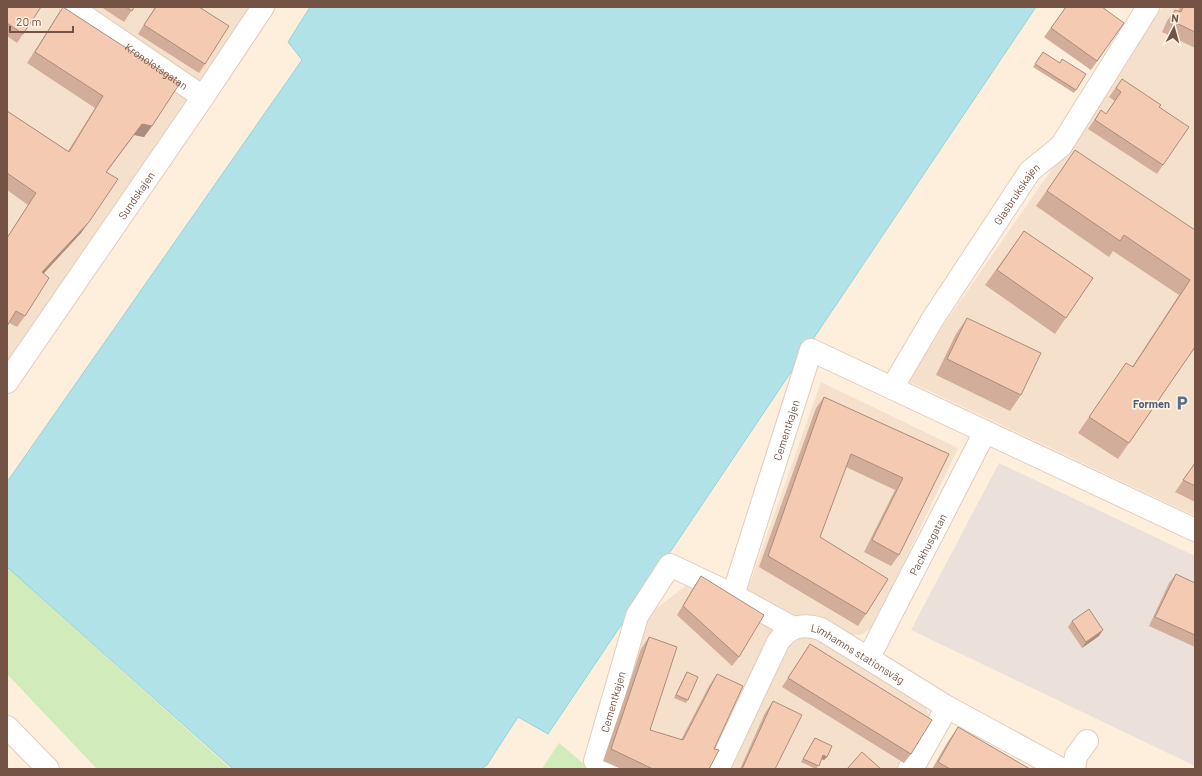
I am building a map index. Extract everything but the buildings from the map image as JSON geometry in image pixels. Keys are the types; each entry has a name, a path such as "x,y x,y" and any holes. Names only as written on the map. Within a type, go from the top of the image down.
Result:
{"street":[{"name":"Kronolotsgatan","path":"71,7 203,97"},
{"name":"Sundskajen","path":"7,382 263,7"},
{"name":"Glasbrukskajen","path":"892,388 932,320 1030,171 1060,146 1148,7"},
{"path":"1060,146 1080,159"},
{"name":"Cementkajen","path":"734,595 811,350 892,388"},
{"path":"892,388 1195,530"},
{"name":"Packhusgatan","path":"869,657 985,432"},
{"name":"Cementkajen","path":"608,769 595,761 637,616 670,565 734,595 793,628"},
{"name":"Limhamns stationsväg","path":"718,769 778,642 793,628 801,625 821,629 869,657 947,707 1061,769"},
{"path":"909,769 916,762 947,707"},
{"path":"7,728 38,766"},
{"path":"1074,769 1076,756 1087,742"}],"shaded area":[{"path":"7,7 257,7 7,373"},
{"path":"1162,7 1195,7 1195,516 908,381 945,323 1084,123"},
{"path":"821,382 958,448 876,622 866,632 860,635 849,635 798,619 706,769 620,769 600,759 645,617 692,581 740,605 751,580"},
{"path":"999,463 1195,556 1195,766 911,630"},
{"path":"809,633 925,702 929,717 900,769 727,769 787,643"}],"green space":[{"path":"7,567 231,769 97,769 7,674"},
{"path":"559,743 590,769 542,769"}],"water":[{"path":"310,7 1036,7 548,734 518,717 487,765 481,769 233,769 7,567 7,482 302,60 288,42"}],"place":[{"name":"Formen","path":"1182,403"}]}
